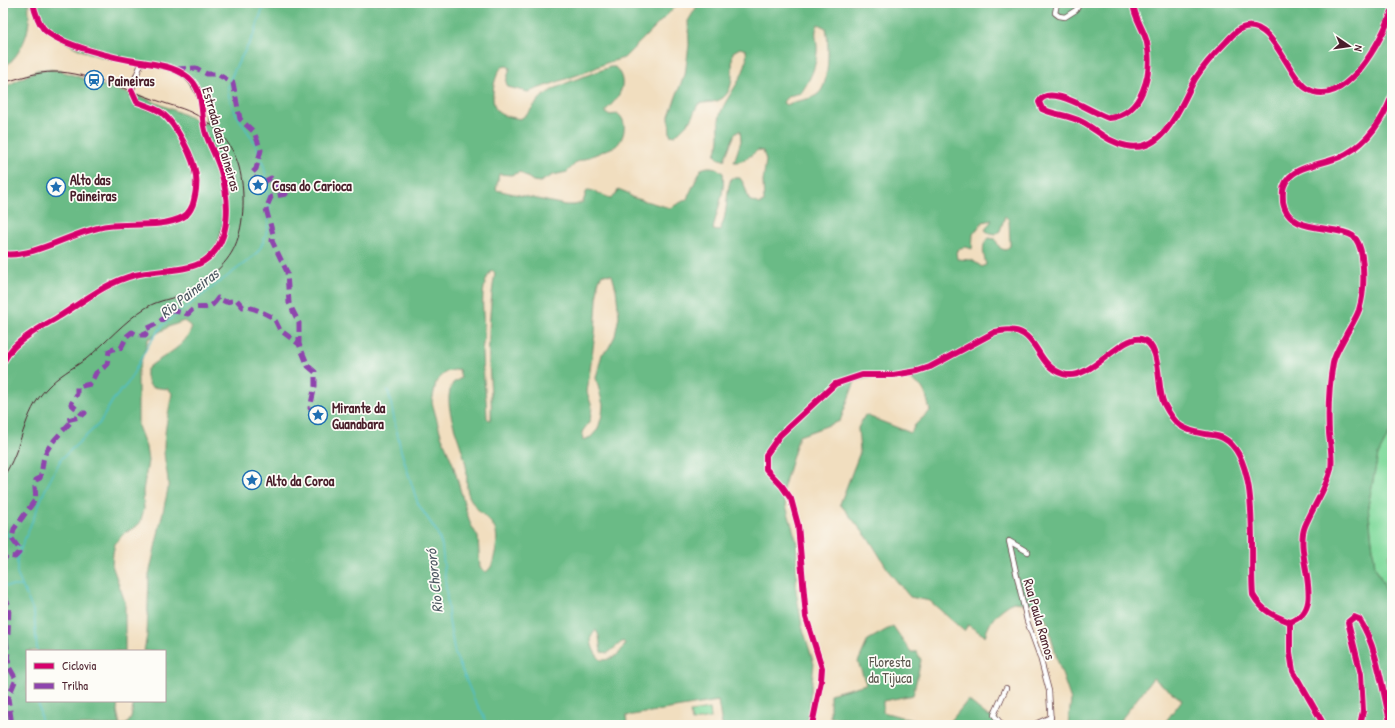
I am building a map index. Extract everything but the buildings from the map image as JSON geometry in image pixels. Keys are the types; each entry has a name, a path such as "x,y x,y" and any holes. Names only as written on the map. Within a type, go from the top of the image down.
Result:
{"street":[{"name":"Estrada das Paineiras","path":"3,362 16,345 105,287 133,276 194,266 204,261 213,252 220,241 224,230 227,213 227,199 218,162 205,133 197,88 189,78 174,69 95,52 55,36 44,29 38,19 33,3"},
{"path":"1057,3 1055,13 1059,16 1065,17 1076,10 1080,3"},
{"path":"1133,3 1135,15 1149,53 1144,91 1138,100 1124,114 1108,118 1080,104 1053,95 1046,96 1039,102 1042,109 1081,122 1112,142 1128,147 1148,144 1160,136 1175,119 1196,78 1213,55 1236,31 1250,26 1264,31 1283,56 1299,82 1313,92 1323,93 1332,91 1349,80 1362,66 1378,43 1392,10"},
{"path":"3,254 11,255 32,250 106,226 167,222 184,217 193,206 197,190 196,176 192,159 174,125 162,112 137,102 134,97 132,91 142,62"},
{"path":"812,725 821,681 822,668 806,617 798,525 791,499 766,469 766,455 780,435 835,384 862,375 893,375 918,371 930,367 995,332 1017,330 1024,333 1048,365 1065,375 1074,375 1089,368 1131,340 1142,339 1148,343 1156,358 1162,400 1173,418 1184,429 1224,438 1236,451 1245,468 1251,498 1253,595 1257,602 1269,614 1290,622 1303,615 1309,603 1310,594 1303,562 1304,529 1331,469 1332,448 1329,413 1332,365 1359,310 1362,284 1362,257 1359,244 1354,237 1338,230 1323,230 1300,223 1288,214 1284,206 1283,187 1289,175 1295,171 1324,164 1345,154 1370,137 1386,112 1392,96"},
{"name":"Rua Paula Ramos","path":"1028,552 1009,541 1027,621 1040,657 1049,692 1051,725"},
{"path":"1360,725 1363,712 1361,674 1348,622 1354,617 1359,619 1367,635 1378,670 1391,725"},
{"path":"1290,622 1290,652 1293,670 1324,725"},
{"path":"1002,725 994,715 1006,688"},
{"path":"1033,725 1051,717"}],"green space":[{"path":"3,3 29,3 29,25 25,39 16,56 12,61 3,67"},
{"path":"30,3 679,3 624,58 606,63 589,71 528,92 508,87 506,82 510,68 507,66 502,67 495,82 493,101 495,107 499,113 520,119 551,90 576,79 610,67 615,67 622,79 621,90 619,95 606,110 606,113 608,115 618,114 623,121 624,130 622,139 616,146 577,162 567,172 553,175 540,182 533,181 520,172 511,175 499,174 496,190 565,205 575,205 583,202 587,190 611,198 616,195 618,189 628,193 631,197 670,208 687,199 701,169 713,167 723,173 724,180 722,195 713,230 719,231 726,212 731,178 740,178 744,184 749,200 759,204 764,202 763,181 766,160 763,151 758,150 744,160 734,162 741,141 740,130 735,134 724,160 719,159 715,155 719,142 720,115 745,67 746,50 740,48 733,52 732,80 728,92 724,97 717,101 698,104 690,121 675,136 670,135 669,116 685,75 689,45 688,21 699,3 1392,3 1392,428 1378,455 1368,506 1375,567 1383,582 1392,614 1392,725 1163,725 1182,700 1153,678 1117,725 1068,725 1071,700 1057,659 1047,621 1036,604 1013,602 995,616 985,636 968,625 964,631 930,601 910,597 890,573 871,542 840,504 860,452 858,428 865,415 911,433 915,425 930,411 925,393 919,385 905,378 888,376 855,381 840,421 799,436 782,492 797,543 796,591 802,626 814,664 807,725 722,725 718,701 626,716 627,725 120,725 3,725 3,88 37,70 47,69 61,71 145,98 206,124 205,90 181,75 167,70 153,66 109,59 81,50 68,43 48,24","holes":["818,24 826,28 827,34 828,62 823,88 816,96 787,105 783,103 784,100 790,96 801,93 812,73 817,52 816,34","1005,216 1009,220 1010,246 1005,250 1000,248 995,239 989,238 984,243 986,265 982,267 972,260 957,259 956,252 960,248 966,247 972,249 973,234 983,222 992,220 985,230 989,233 995,234 1000,231","492,270 495,273 489,329 491,398 491,419 489,420 487,418 482,361 484,335 483,292","602,274 612,275 616,289 619,316 615,336 608,349 602,354 596,378 603,405 598,429 591,437 583,440 582,432 590,421 592,407 587,392 595,334 598,283","184,321 192,327 188,336 175,349 148,368 146,372 147,380 151,387 168,389 172,393 164,442 168,489 149,575 147,635 144,650 166,650 166,702 134,702 131,718 127,724 120,725 117,711 118,702 26,702 26,650 125,650 125,602 112,565 115,544 125,532 134,528 140,523 144,509 143,491 148,461 146,447 138,426 138,372 148,339 168,327","459,369 461,378 453,383 449,401 450,412 464,456 469,496 474,505 494,527 496,533 497,542 493,561 490,568 486,572 480,568 478,537 471,525 453,464 441,435 432,402 436,382 446,372","596,630 599,636 601,652 608,653 623,641 625,644 621,651 615,656 609,659 601,660 593,649 591,636"]},
{"path":"1392,428 1392,551 1389,556 1389,572 1392,575 1392,614 1379,574 1375,567 1368,506 1378,455"},
{"name":"Floresta da Tijuca","path":"893,626 911,652 917,652 921,660 913,695 883,701 883,712 912,720 950,722 968,700 989,717 994,715 1001,725 860,725 856,720 830,717 830,694 866,684 858,662 868,640"},
{"path":"710,709 711,718 692,721 690,712"}],"waterway":[{"name":"Rio Paineiras","path":"37,650 34,613 17,574 17,558 45,490 61,459 99,424 113,400 128,383 149,344 163,325 254,256 262,245 269,217 268,184 265,169 255,143 234,110 228,89 231,77 255,32 265,3"},
{"name":"Rio Chororó","path":"388,390 401,451 418,504 437,532 442,546 449,621 455,654 475,701 483,714 486,725"},
{"path":"3,529 20,549"},
{"path":"3,586 22,586"},
{"path":"38,702 42,725"}],"tram line":[{"path":"3,83 41,73 68,73 115,85 187,111 207,122 216,129 230,146 239,167 243,196 241,227 238,237 235,246 221,267 207,279 186,293 147,307 123,325 86,359 51,384 32,409 15,455 3,477"}],"marked path":[{"path":"176,69 196,68 207,74 217,74 233,83 240,119 254,132 261,150 256,169 252,173 258,185 271,178 278,188 286,194 271,197 266,209 273,234 272,241 287,272 289,303 299,323 299,344 308,366 315,372 315,386 310,408 318,415"},
{"path":"3,565 4,559 7,556 15,557 19,553 18,547 12,539 14,529 35,500 35,483 36,480 40,478 46,451 70,423 67,420 80,417 85,413 81,413 71,404 77,394 77,387 90,384 96,373 107,365 109,351 116,348 121,348 127,336 132,332 137,335 146,335 144,330 162,320 170,310 188,314 194,308 208,307 212,305 218,298 226,302 237,300 243,307 255,309 274,318 280,330 299,344"},
{"path":"3,596 9,605 8,634 6,638 9,667 16,679 8,698 12,725"}],"cycle path":[{"path":"3,362 12,348 26,337 105,287 135,275 180,269 197,265 204,261 213,253 220,243 224,232 226,219 227,207 224,182 218,161 204,127 201,99 192,81 187,76 168,67 104,54 61,40 43,28 33,3"},
{"path":"1133,3 1135,14 1147,43 1148,54 1147,79 1138,101 1121,115 1109,118 1062,97 1044,97 1039,102 1042,109 1077,120 1088,125 1114,142 1127,146 1140,146 1152,142 1162,135 1170,125 1202,69 1233,34 1240,29 1253,27 1262,30 1278,49 1299,81 1306,88 1320,93 1334,90 1348,82 1360,69 1380,38 1392,11"},
{"path":"3,254 29,252 82,233 108,226 166,223 183,217 189,212 192,207 196,191 196,176 192,160 184,142 173,125 162,113 137,102 132,91"},
{"path":"1324,725 1293,671 1290,652 1290,622 1301,615 1307,606 1309,594 1303,552 1303,538 1305,526 1326,484 1331,469 1332,456 1329,433 1329,416 1332,371 1337,352 1355,319 1361,304 1363,290 1363,263 1362,254 1357,240 1353,236 1345,232 1313,227 1294,220 1287,212 1283,202 1283,190 1288,179 1294,173 1310,166 1338,158 1354,149 1368,137 1384,114 1392,96"},
{"path":"812,725 821,681 822,668 806,617 798,525 791,499 782,486 766,469 766,455 780,435 835,384 862,375 893,375 918,371 930,367 995,332 1010,330 1021,333 1028,338 1045,362 1053,369 1063,374 1073,375 1094,366 1124,344 1133,340 1141,339 1148,343 1153,349 1156,358 1164,404 1172,417 1176,422 1190,431 1223,438 1235,449 1244,466 1249,486 1251,510 1253,595 1264,609 1279,618 1290,622"},
{"path":"1360,725 1363,711 1361,674 1348,622 1354,617 1359,619 1365,630 1375,656 1391,725"}],"place":[{"name":"Paineiras","path":"94,80"},
{"name":"Casa do Carioca","path":"258,185"},
{"name":"Alto das Paineiras","path":"56,187"},
{"name":"Mirante da Guanabara","path":"318,415"},
{"name":"Alto da Coroa","path":"252,480"}]}
